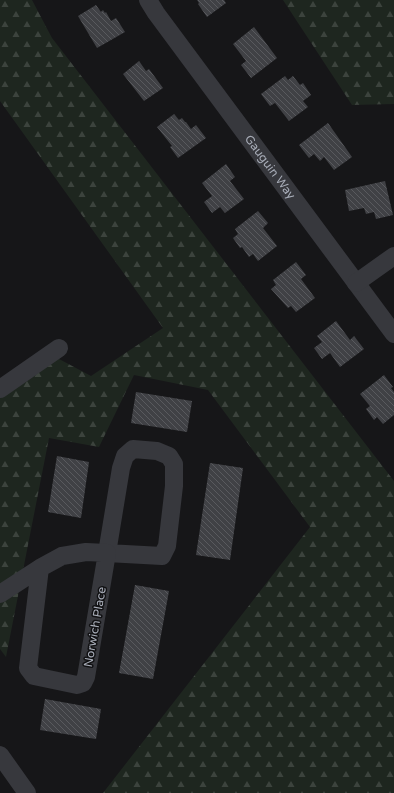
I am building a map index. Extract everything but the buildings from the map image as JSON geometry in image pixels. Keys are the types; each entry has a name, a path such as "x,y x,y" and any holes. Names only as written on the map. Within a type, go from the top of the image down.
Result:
{"street":[{"name":"Gauguin Way","path":"148,0 160,20 394,334"},
{"path":"356,283 394,256"},
{"path":"0,389 59,348"},
{"name":"Norwich Place","path":"0,594 40,568 62,556 86,552 107,553 162,556 167,546 174,486 174,464 169,456 157,451 133,449 125,456 121,468 107,553 86,678 83,683 77,685 34,676 28,668 40,568"},
{"path":"0,755 27,793"}],"green space":[{"path":"0,0 32,0 52,38 394,481 394,793 103,793 310,527 208,390 134,375 99,447 49,438 6,657 0,649 0,382 44,351 91,376 163,328 0,101"},
{"path":"283,0 394,0 394,104 352,105"}]}
